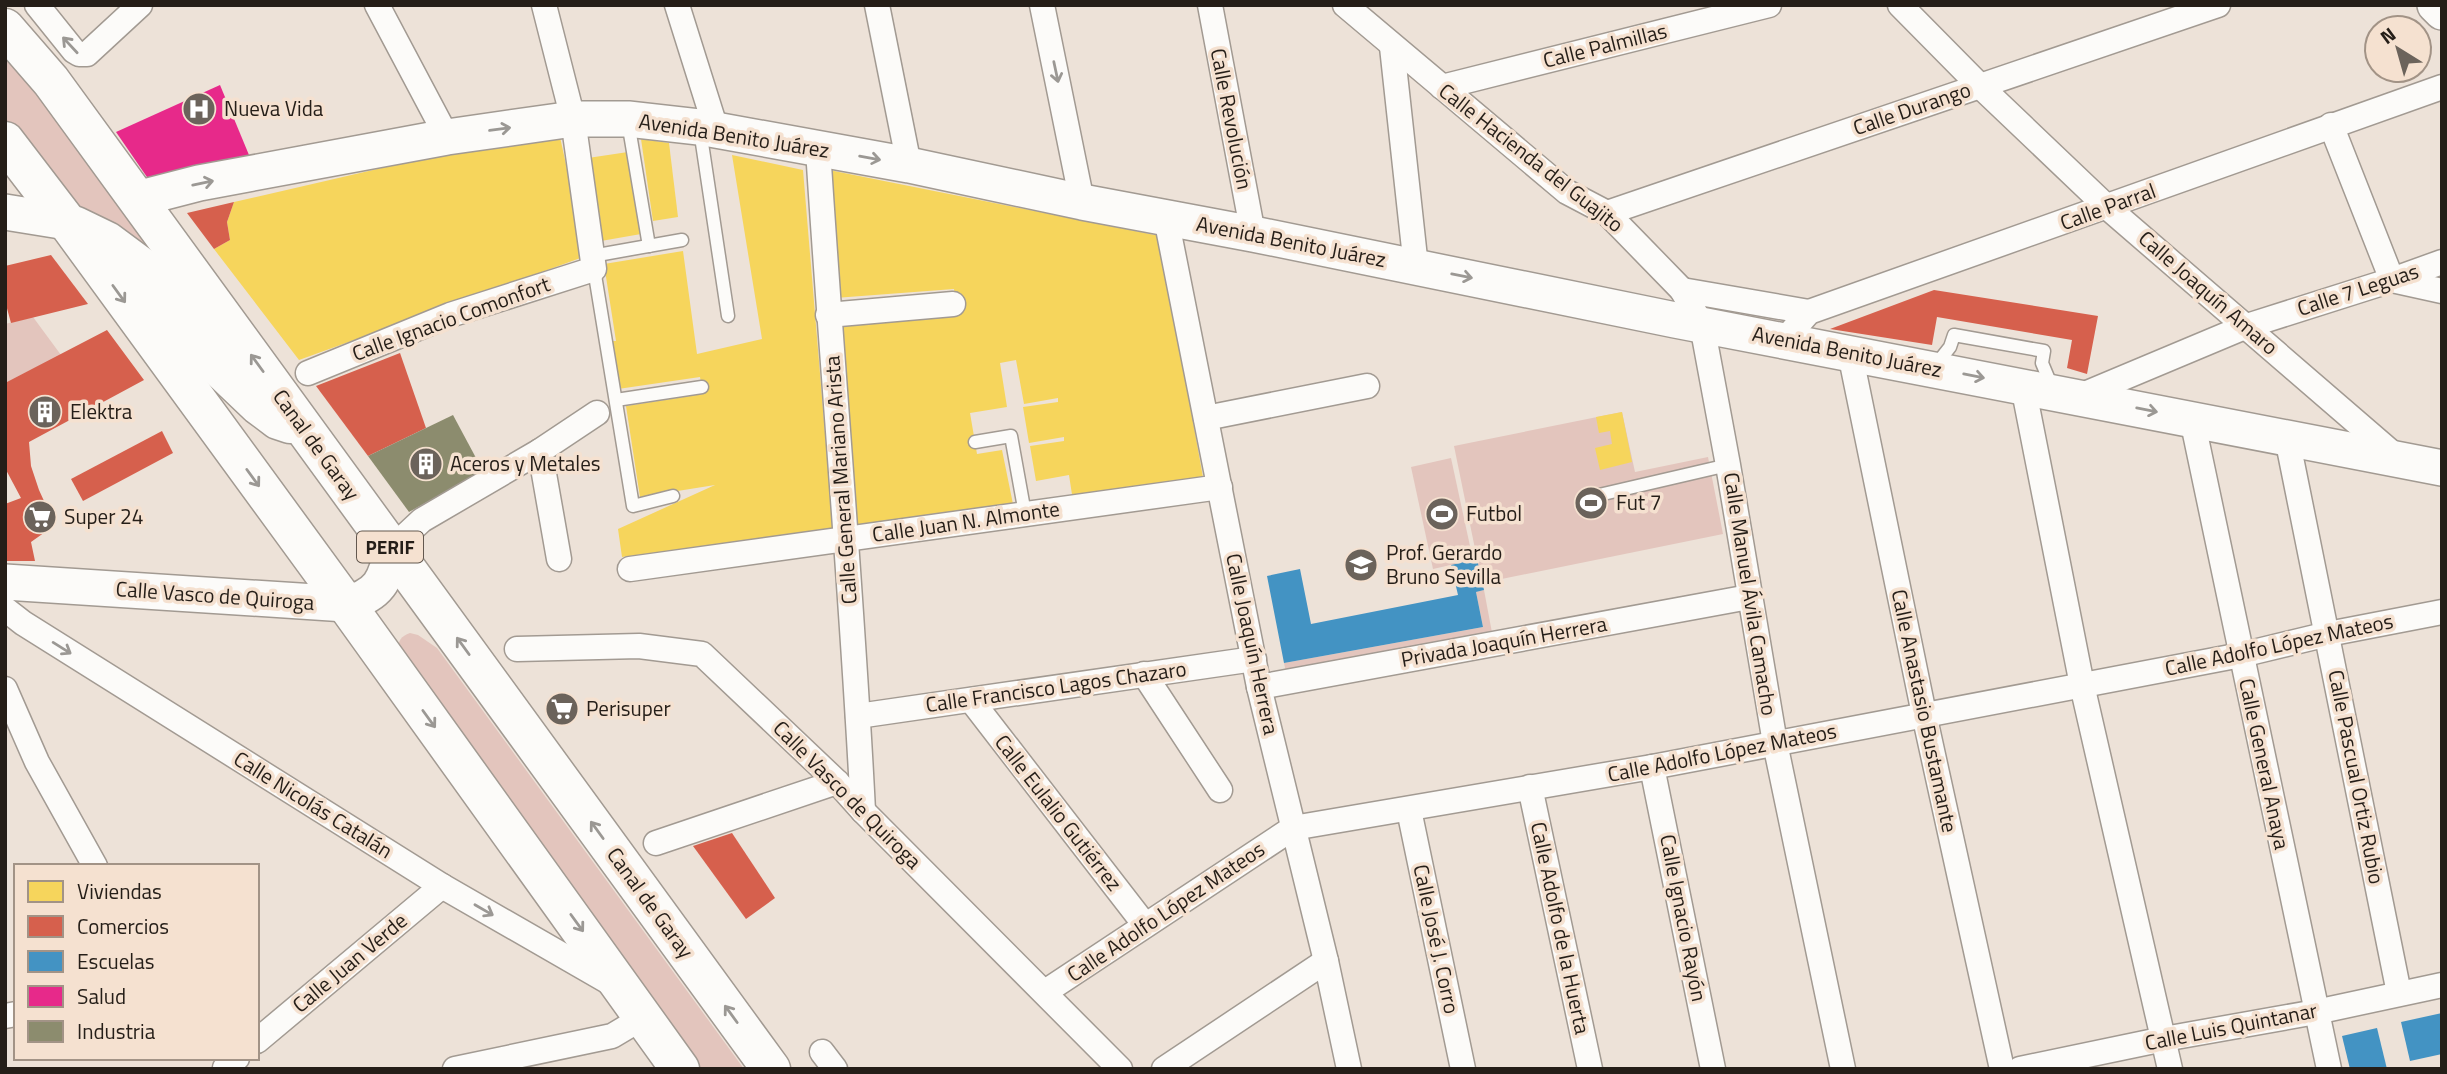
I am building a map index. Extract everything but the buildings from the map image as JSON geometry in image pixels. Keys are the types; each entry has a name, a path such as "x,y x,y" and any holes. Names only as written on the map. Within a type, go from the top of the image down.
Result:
{"main road":[{"name":"Canal de Garay","path":"5,28 51,81 771,1069"},
{"path":"5,141 346,604 627,1015 680,1069"},
{"path":"67,222 107,241 138,264 152,277 217,366 237,386 278,420 305,430"}],"street":[{"path":"37,5 74,51 87,54 140,5"},
{"path":"377,5 447,137"},
{"path":"544,5 573,119 593,262"},
{"path":"677,5 708,128"},
{"path":"877,5 909,165"},
{"path":"1042,5 1082,202"},
{"name":"Calle Revolución","path":"1210,5 1253,234"},
{"name":"Calle Hacienda del Guajito","path":"1345,5 1567,192 1607,213 1682,290 1702,325"},
{"name":"Calle Palmillas","path":"1442,87 1769,5"},
{"name":"Calle Joaquín Amaro","path":"1899,5 2107,207 2400,460"},
{"name":"Calle Durango","path":"1607,213 2218,5"},
{"path":"2435,5 2442,12"},
{"path":"1392,47 1416,267"},
{"name":"Calle Parral","path":"1784,340 1810,312 2442,87"},
{"name":"Avenida Benito Juárez","path":"137,200 199,183 447,137 573,119 628,119 708,128 909,165 1082,202 1702,325 2053,391 2441,470"},
{"path":"2331,125 2392,280 2442,291"},
{"name":"Calle General Mariano Arista","path":"818,149 828,315 847,539 863,811"},
{"path":"5,212 67,222"},
{"name":"Calle Joaquín Herrera","path":"1166,218 1259,687 1326,961 1349,1069"},
{"name":"Calle Ignacio Comonfort","path":"308,373 450,315 593,262"},
{"name":"Calle 7 Leguas","path":"2053,391 2442,262"},
{"path":"1682,290 1810,312"},
{"path":"828,315 953,304"},
{"name":"Calle Manuel Ávila Camacho","path":"1702,325 1775,743 1843,1069"},
{"name":"Calle Anastasio Bustamante","path":"1850,353 1924,714 2002,1069"},
{"path":"1206,418 1367,386"},
{"path":"2053,391 2082,685 2170,1069"},
{"path":"392,548 422,520 540,451 606,406"},
{"name":"Calle General Anaya","path":"2192,419 2329,1069"},
{"name":"Calle Pascual Ortiz Rubio","path":"2287,438 2399,993"},
{"path":"540,451 559,559"},
{"name":"Calle Juan N. Almonte","path":"630,569 1220,487"},
{"name":"Calle Vasco de Quiroga","path":"5,582 346,604 362,600 380,586 389,567 392,548"},
{"name":"Privada Joaquín Herrera","path":"1259,687 1749,597"},
{"name":"Calle Nicolás Catalán","path":"5,609 23,623 442,886 627,1015"},
{"name":"Calle Adolfo López Mateos","path":"1045,992 1293,828 1409,810 1775,743 2241,655 2328,634 2442,612"},
{"name":"Calle Vasco de Quiroga","path":"517,649 639,646 702,654 837,782 1120,1069"},
{"name":"Calle Francisco Lagos Chazaro","path":"858,716 1254,659"},
{"path":"1144,674 1220,790"},
{"path":"5,689 37,762 94,864"},
{"name":"Calle Eulalio Gutiérrez","path":"971,700 1145,925"},
{"name":"Calle Ignacio Rayón","path":"1652,766 1713,1069"},
{"path":"656,843 837,782"},
{"name":"Calle Adolfo de la Huerta","path":"1530,787 1590,1069"},
{"name":"Calle José J. Corro","path":"1409,810 1463,1069"},
{"name":"Calle Juan Verde","path":"259,1039 442,886"},
{"path":"1164,1069 1326,961"},
{"name":"Calle Luis Quintanar","path":"2020,1069 2442,985"},
{"path":"455,1069 514,1063 627,1015"}],"lane":[{"path":"628,119 649,246"},
{"path":"708,128 729,316"},
{"path":"673,496 633,506 606,406 606,342 593,262 682,240"},
{"path":"606,406 702,387"},
{"path":"975,442 1011,436 1024,508"},
{"path":"1586,498 1728,465"}],"shaded area":[{"path":"5,32 236,368 5,136"},
{"path":"33,317 61,355 5,383 5,324"},
{"name":"Fut 7","path":"1622,412 1635,472 1708,457 1723,534 1482,583 1454,446"},
{"name":"Futbol","path":"1451,458 1473,560 1433,569 1411,467"},
{"path":"1484,590 1493,638 1287,677 1284,663 1483,627 1476,592"},
{"path":"410,633 418,635 437,648 744,1069 698,1069 398,650 401,639"}],"place":[{"name":"Nueva Vida","path":"199,109"},
{"name":"Elektra","path":"45,412"},
{"name":"Aceros y Metales","path":"426,464"},
{"name":"Fut 7","path":"1591,503"},
{"name":"Futbol","path":"1442,514"},
{"name":"Super 24","path":"40,517"},
{"name":"Prof. Gerardo Bruno Sevilla","path":"1361,565"},
{"name":"Perisuper","path":"562,709"}]}
